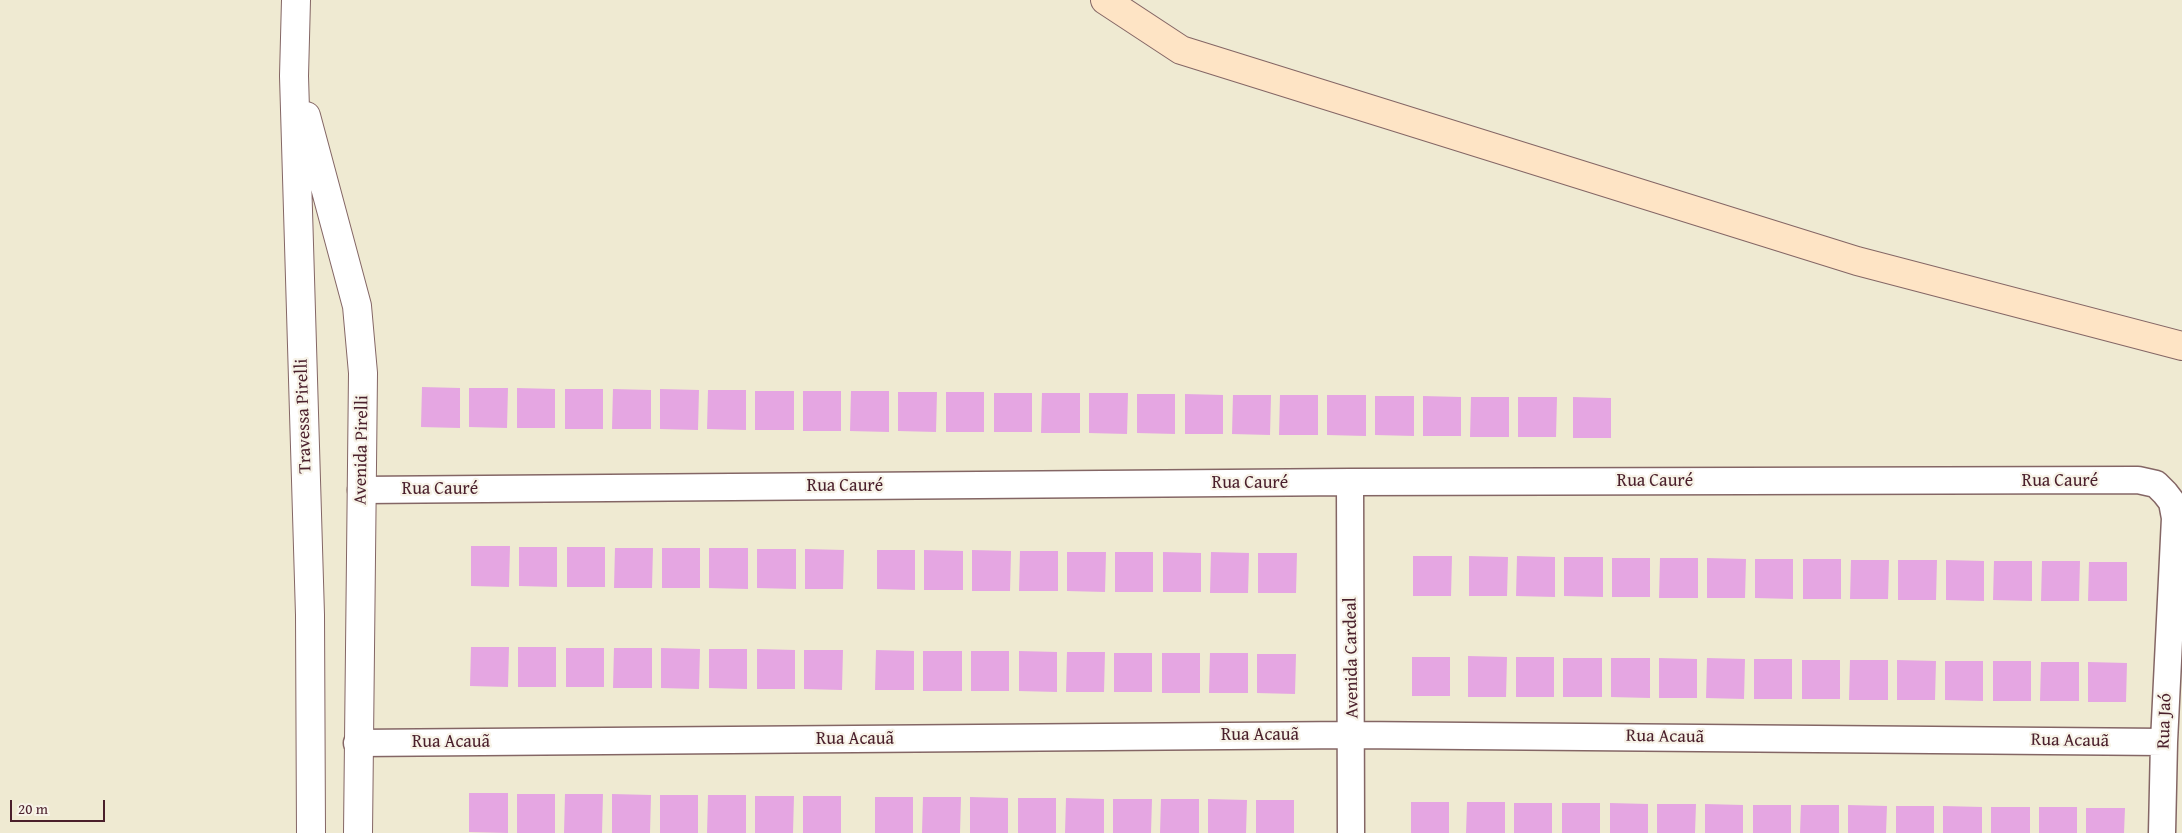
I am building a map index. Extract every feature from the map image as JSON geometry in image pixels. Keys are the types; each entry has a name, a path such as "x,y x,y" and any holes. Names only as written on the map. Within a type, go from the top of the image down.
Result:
{"main road":[{"path":"1105,0 1182,50 1857,261 2182,346"}],"street":[{"name":"Travessa Pirelli","path":"296,0 294,76 310,616 311,833"},
{"name":"Avenida Pirelli","path":"294,76 357,306 363,373 357,743 358,833"},
{"name":"Rua Cauré","path":"362,490 1350,482 2138,480"},
{"name":"Rua Jaó","path":"2138,480 2156,484 2165,493 2172,502 2174,518 2162,833"},
{"name":"Avenida Cardeal","path":"1350,482 1351,833"},
{"name":"Rua Acauã","path":"357,743 1352,735 2164,742"}],"building":[{"path":"422,387 460,388 460,428 421,427"},
{"path":"469,388 508,388 507,428 469,427"},
{"path":"517,388 555,389 555,428 517,428"},
{"path":"565,389 603,389 603,429 565,429"},
{"path":"613,389 651,390 651,429 612,429"},
{"path":"660,389 699,390 698,430 660,429"},
{"path":"708,390 746,390 746,430 707,429"},
{"path":"755,391 794,391 794,430 755,430"},
{"path":"803,391 841,391 841,431 803,431"},
{"path":"851,391 889,391 889,432 850,431"},
{"path":"898,392 937,392 936,432 898,431"},
{"path":"946,392 984,392 984,432 946,432"},
{"path":"994,393 1032,393 1032,432 994,432"},
{"path":"1042,393 1080,393 1080,433 1041,433"},
{"path":"1089,393 1128,393 1127,434 1089,433"},
{"path":"1137,394 1175,394 1175,434 1137,433"},
{"path":"1185,394 1223,395 1223,434 1185,434"},
{"path":"1233,395 1271,395 1270,435 1232,434"},
{"path":"1280,395 1318,395 1318,435 1279,435"},
{"path":"1327,395 1366,395 1366,436 1327,435"},
{"path":"1375,396 1414,396 1414,436 1375,435"},
{"path":"1423,396 1461,397 1461,436 1423,436"},
{"path":"1471,397 1509,397 1509,437 1470,437"},
{"path":"1518,397 1557,397 1556,437 1518,437"},
{"path":"1573,397 1611,398 1611,438 1573,438"},
{"path":"471,546 510,546 509,587 471,586"},
{"path":"519,547 557,547 557,587 519,586"},
{"path":"567,547 605,547 605,587 567,587"},
{"path":"615,548 653,548 652,588 614,588"},
{"path":"662,548 700,548 700,588 662,588"},
{"path":"709,548 748,548 748,589 709,588"},
{"path":"757,549 796,549 796,589 757,588"},
{"path":"805,549 844,550 843,589 805,589"},
{"path":"877,550 915,550 915,590 877,589"},
{"path":"924,550 963,551 963,590 924,590"},
{"path":"972,550 1011,551 1010,591 972,591"},
{"path":"1020,551 1058,551 1058,591 1019,591"},
{"path":"1067,552 1106,552 1105,592 1067,591"},
{"path":"1115,552 1153,552 1153,592 1115,592"},
{"path":"1163,552 1201,553 1201,592 1163,592"},
{"path":"1211,552 1249,553 1248,593 1210,593"},
{"path":"1258,553 1297,553 1296,593 1258,593"},
{"path":"1413,556 1452,556 1451,596 1413,596"},
{"path":"1469,556 1508,557 1507,596 1469,596"},
{"path":"1517,556 1555,557 1555,597 1516,596"},
{"path":"1564,557 1603,557 1603,597 1564,596"},
{"path":"1612,558 1650,558 1650,597 1612,597"},
{"path":"1660,558 1698,558 1698,598 1659,598"},
{"path":"1707,558 1746,559 1745,598 1707,598"},
{"path":"1755,559 1793,559 1793,599 1755,598"},
{"path":"1803,559 1841,559 1841,599 1803,599"},
{"path":"1851,560 1889,560 1888,599 1850,599"},
{"path":"1898,560 1937,560 1936,600 1898,600"},
{"path":"1946,560 1984,561 1984,601 1946,600"},
{"path":"1994,561 2032,561 2032,601 1993,600"},
{"path":"2042,561 2080,561 2079,601 2041,601"},
{"path":"2089,562 2127,562 2127,601 2088,601"},
{"path":"471,647 509,647 508,687 470,686"},
{"path":"518,647 556,647 556,687 518,687"},
{"path":"566,648 604,648 604,687 566,687"},
{"path":"614,648 652,648 652,688 613,688"},
{"path":"661,648 700,649 699,689 661,688"},
{"path":"709,649 747,649 747,689 709,688"},
{"path":"757,649 795,650 795,689 757,689"},
{"path":"804,650 843,650 842,690 804,689"},
{"path":"876,650 914,651 914,690 875,690"},
{"path":"923,651 962,651 962,691 923,691"},
{"path":"971,651 1009,651 1009,691 971,691"},
{"path":"1019,651 1057,652 1057,692 1019,691"},
{"path":"1067,652 1105,652 1104,692 1066,692"},
{"path":"1114,653 1152,653 1152,692 1114,692"},
{"path":"1162,653 1200,653 1200,693 1162,693"},
{"path":"1210,653 1248,653 1248,693 1209,693"},
{"path":"1257,654 1296,654 1295,694 1257,693"},
{"path":"1468,656 1507,657 1506,697 1468,697"},
{"path":"1412,657 1450,657 1450,696 1412,696"},
{"path":"1516,657 1554,657 1554,697 1516,697"},
{"path":"1563,658 1602,658 1602,697 1563,697"},
{"path":"1611,658 1650,658 1650,698 1611,697"},
{"path":"1659,658 1697,659 1697,698 1659,698"},
{"path":"1707,658 1745,659 1744,699 1706,698"},
{"path":"1754,659 1792,659 1792,699 1754,699"},
{"path":"1802,660 1840,660 1840,699 1802,699"},
{"path":"1850,660 1888,660 1888,700 1849,700"},
{"path":"1897,660 1936,661 1935,700 1897,700"},
{"path":"1945,661 1983,661 1983,701 1945,700"},
{"path":"1993,661 2031,661 2031,701 1993,701"},
{"path":"2041,662 2079,662 2079,701 2040,701"},
{"path":"2088,662 2127,663 2126,702 2088,702"},
{"path":"469,793 508,793 508,833 469,832"},
{"path":"517,794 555,794 555,833 517,833"},
{"path":"565,794 603,794 602,833 564,833"},
{"path":"612,794 651,795 650,833 612,833"},
{"path":"660,795 698,795 698,833 660,833"},
{"path":"708,795 746,795 746,833 707,833"},
{"path":"755,796 794,796 793,833 755,833"},
{"path":"803,796 841,796 841,833 803,833"},
{"path":"875,797 913,797 913,833 875,833"},
{"path":"923,797 961,797 960,833 922,833"},
{"path":"970,797 1008,798 1008,833 970,833"},
{"path":"1018,798 1056,798 1056,833 1018,833"},
{"path":"1066,798 1104,799 1104,833 1065,833"},
{"path":"1113,799 1152,799 1151,833 1113,833"},
{"path":"1161,799 1199,799 1199,833 1160,833"},
{"path":"1208,799 1247,800 1246,833 1208,833"},
{"path":"1256,800 1294,800 1294,833 1256,833"},
{"path":"1411,802 1449,802 1449,833 1411,833"},
{"path":"1467,802 1505,802 1505,833 1466,833"},
{"path":"1514,803 1552,803 1552,833 1514,833"},
{"path":"1562,803 1600,803 1600,833 1562,833"},
{"path":"1610,803 1648,804 1648,833 1610,833"},
{"path":"1657,804 1696,804 1695,833 1657,833"},
{"path":"1705,804 1743,805 1743,833 1705,833"},
{"path":"1753,805 1791,805 1791,833 1753,833"},
{"path":"1801,805 1839,805 1839,833 1800,833"},
{"path":"1848,805 1887,806 1886,833 1848,833"},
{"path":"1896,806 1934,806 1934,833 1896,833"},
{"path":"1943,806 1982,807 1982,833 1943,833"},
{"path":"1991,807 2030,807 2030,833 1991,833"},
{"path":"2039,807 2077,807 2077,833 2039,833"},
{"path":"2086,808 2125,808 2124,833 2086,833"}]}
